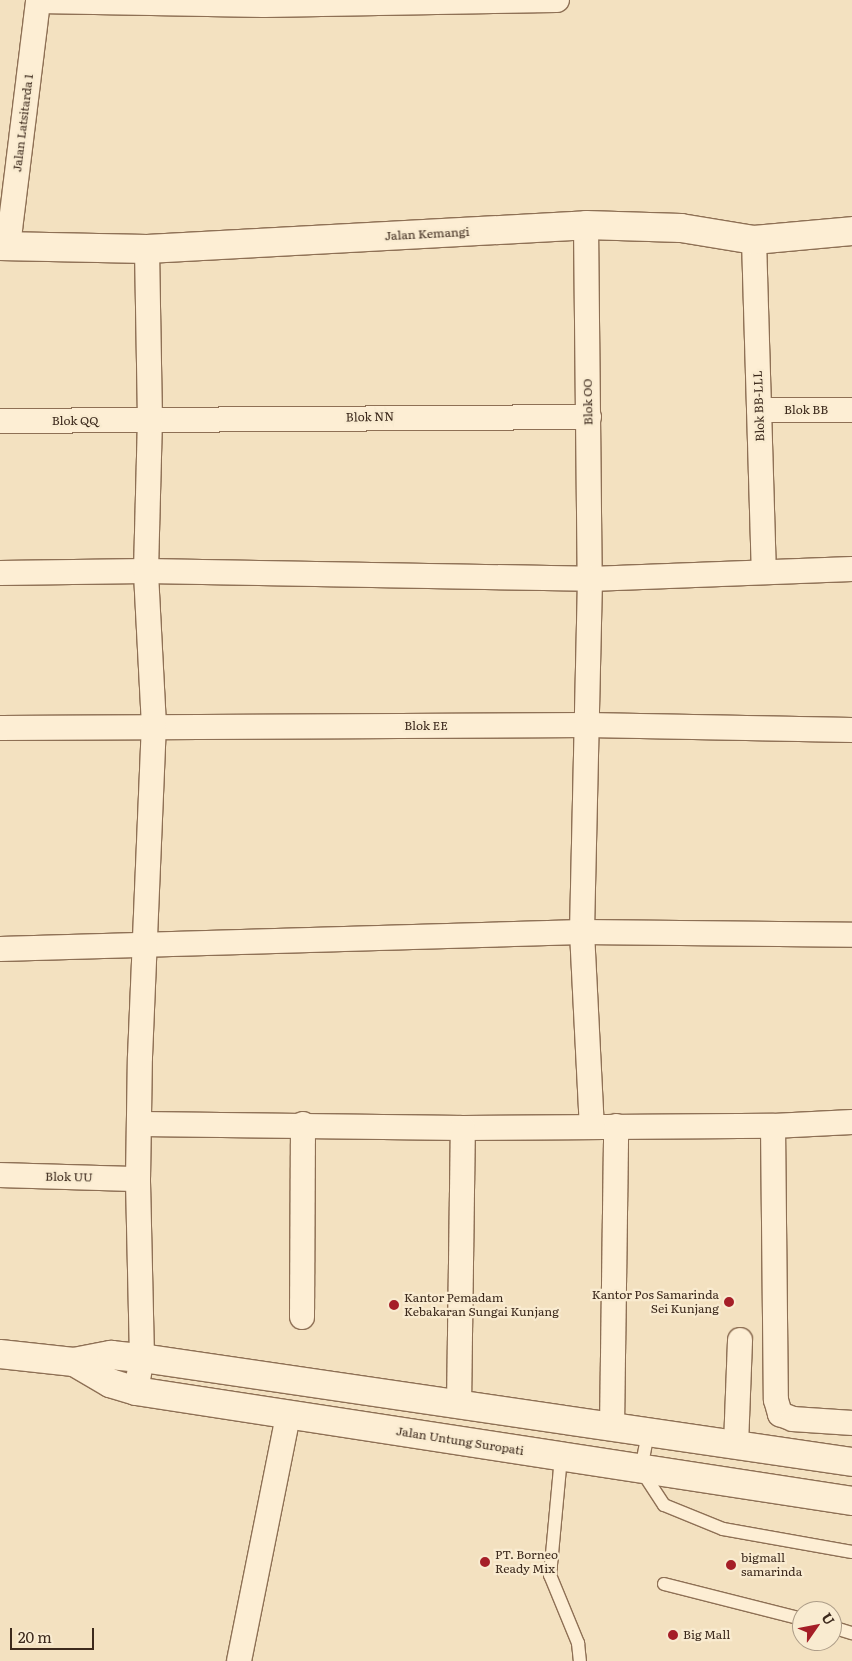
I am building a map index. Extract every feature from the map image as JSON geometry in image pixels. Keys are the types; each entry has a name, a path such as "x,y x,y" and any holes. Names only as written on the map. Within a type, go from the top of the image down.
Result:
{"main road":[{"name":"Jalan Kemangi","path":"4,246 147,249 586,226 681,228 754,240 852,231"},
{"name":"Jalan Untung Suropati","path":"1,1357 74,1362 111,1355 142,1358 852,1462"},
{"name":"Jalan Untung Suropati","path":"74,1362 110,1383 136,1391 852,1501"}],"street":[{"path":"38,0 265,2 557,0"},
{"name":"Jalan Latsitarda 1","path":"4,246 38,0"},
{"name":"Blok OO","path":"586,226 590,579 582,932 592,1127"},
{"name":"Blok BB-LLL","path":"754,240 764,572"},
{"path":"136,1391 142,1358 138,1179 154,726 146,571 150,421 147,249"},
{"name":"Blok BB","path":"759,410 852,410"},
{"name":"Blok NN","path":"150,421 589,417"},
{"name":"Blok QQ","path":"0,421 150,421"},
{"path":"0,573 146,571 590,579 852,569"},
{"name":"Blok EE","path":"0,728 587,725 852,730"},
{"path":"0,949 145,943 465,938 582,932 852,935"},
{"path":"141,1124 302,1124 463,1128 773,1126 852,1122"},
{"path":"302,1124 302,1317"},
{"path":"612,1428 616,1126"},
{"path":"773,1126 776,1400 780,1414 793,1419 852,1423"},
{"path":"460,1406 463,1128"},
{"name":"Blok UU","path":"0,1175 138,1179"},
{"path":"736,1445 740,1340"},
{"path":"239,1661 288,1415"}],"lane":[{"path":"648,1433 641,1470 664,1505 723,1529 852,1552"},
{"path":"561,1457 550,1576 578,1643 580,1661"},
{"path":"664,1584 792,1616"}],"place":[{"name":"Kantor Pos Samarinda Sei Kunjang","path":"729,1302"},
{"name":"Kantor Pemadam Kebakaran Sungai Kunjang","path":"394,1305"},
{"name":"PT. Borneo Ready Mix","path":"485,1562"},
{"name":"bigmall samarinda","path":"731,1565"},
{"name":"Big Mall","path":"673,1635"}]}
